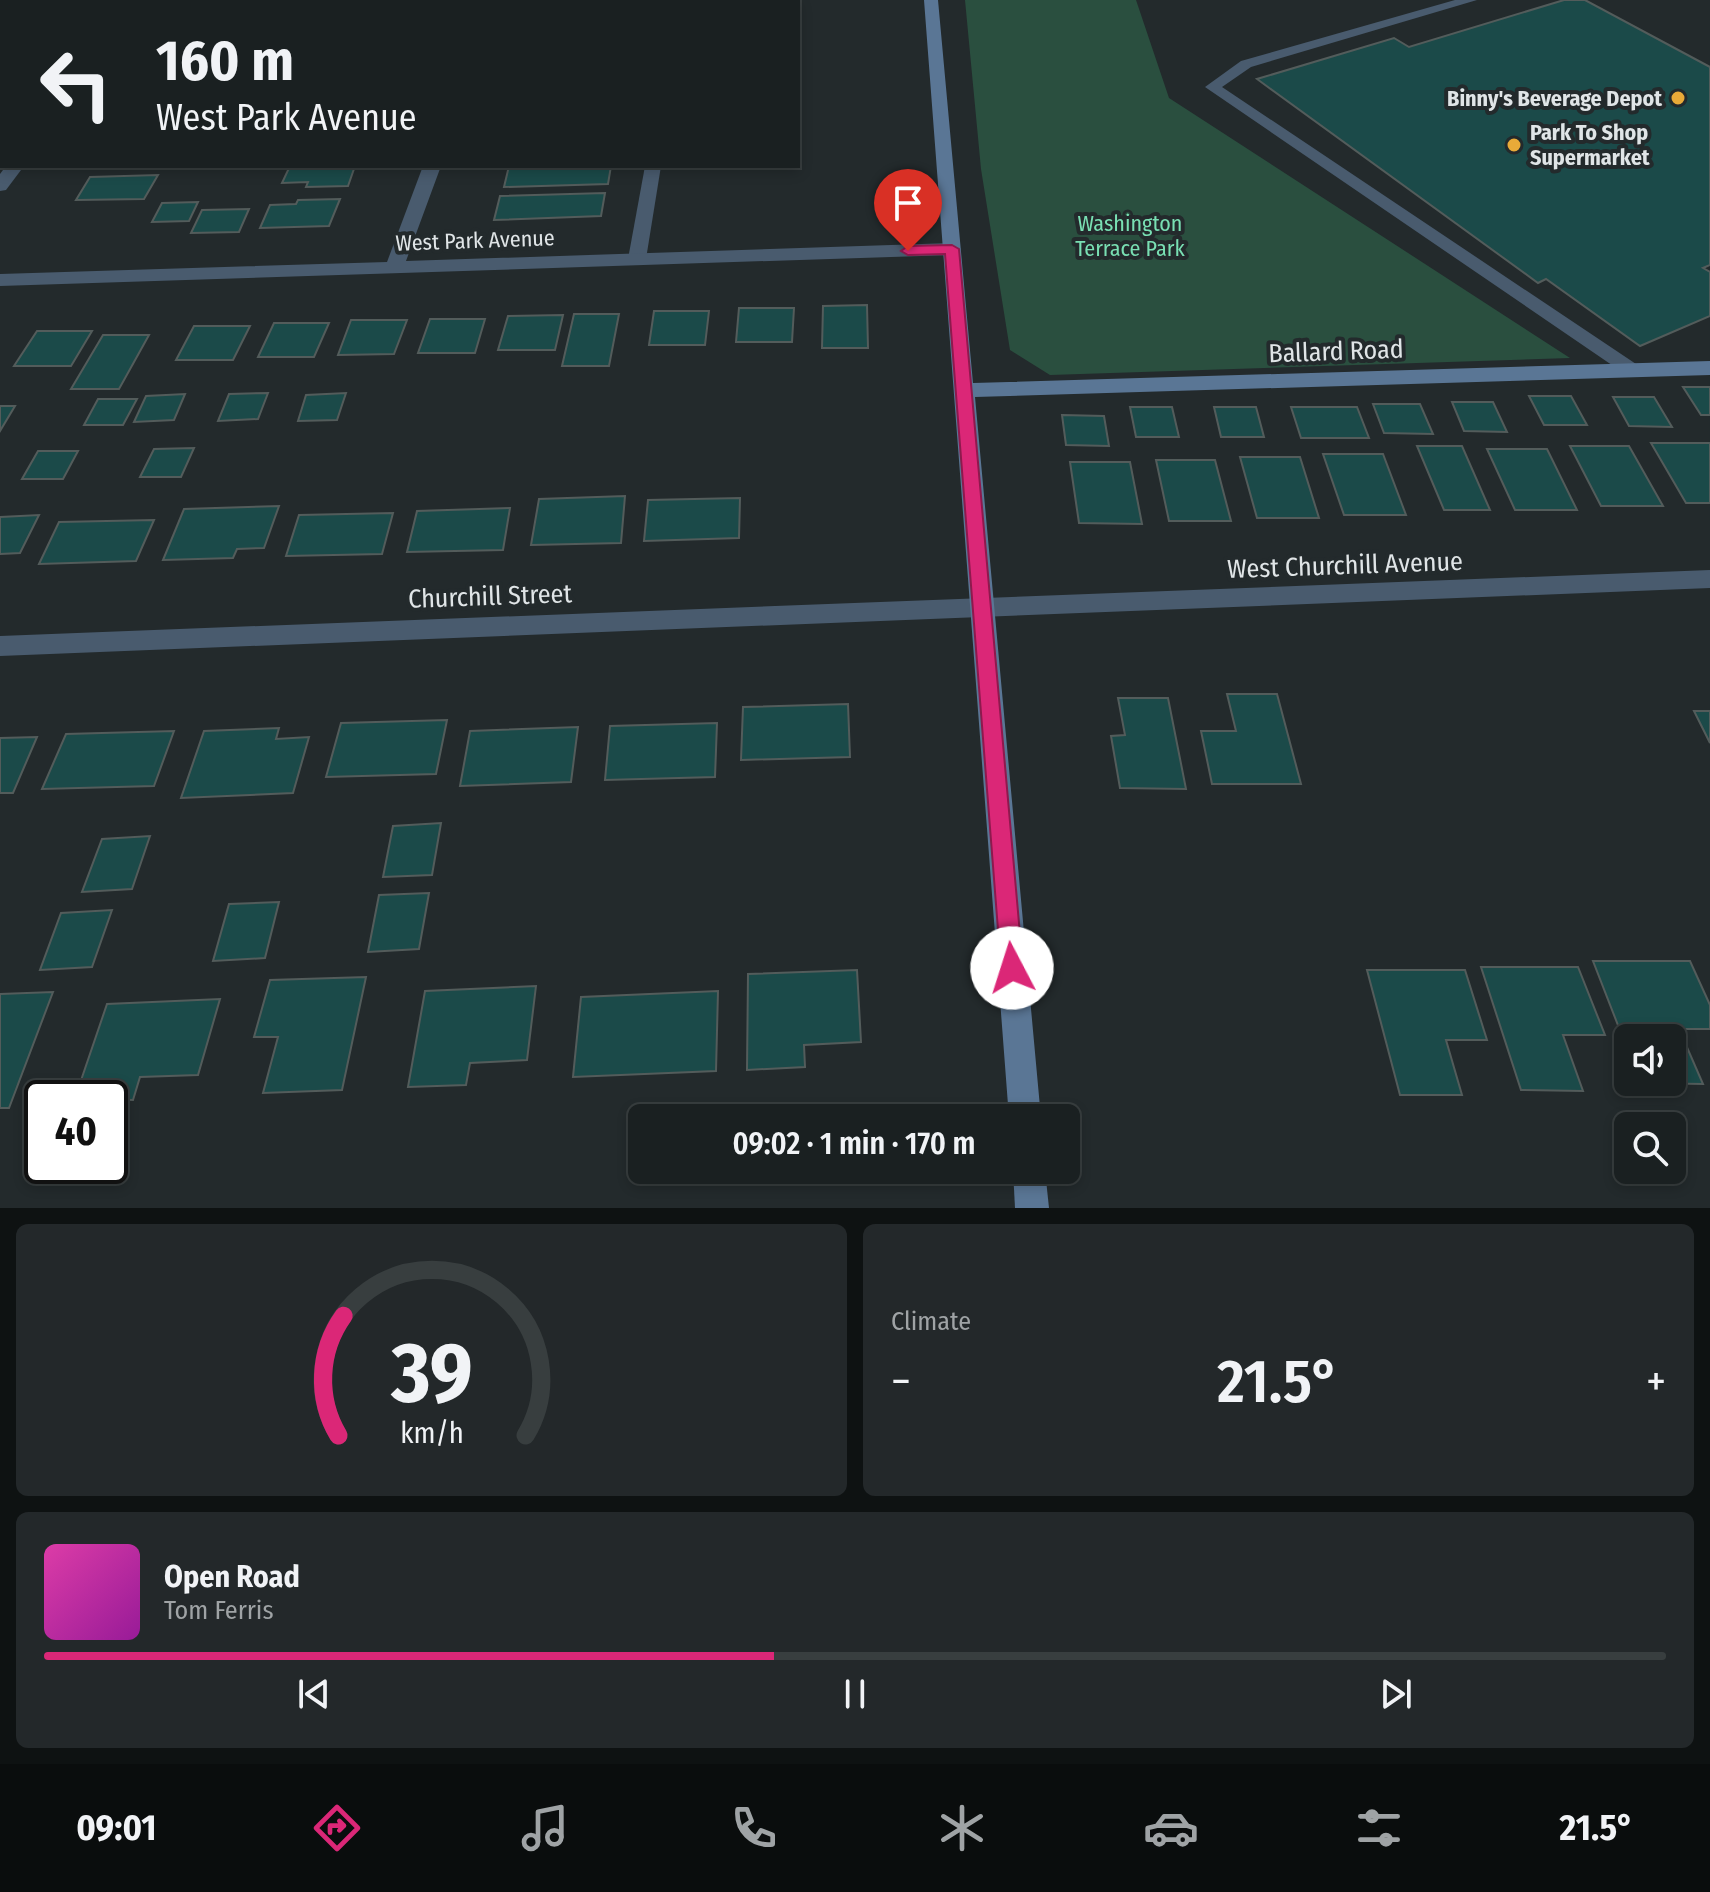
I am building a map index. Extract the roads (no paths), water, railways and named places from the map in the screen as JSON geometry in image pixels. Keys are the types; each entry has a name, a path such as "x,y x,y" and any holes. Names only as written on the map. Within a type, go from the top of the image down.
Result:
{"street":[{"path":"931,0 1024,1104"},
{"path":"0,186 14,168"},
{"path":"394,267 431,168"},
{"name":"West Park Avenue","path":"0,280 952,249"},
{"name":"Ballard Road","path":"964,390 1710,368"},
{"name":"West Churchill Avenue","path":"982,606 1710,579"},
{"name":"Churchill Street","path":"0,646 982,606"},
{"path":"1030,1184 1032,1208"}],"lane":[{"path":"1470,0 1246,64 1212,87 1632,370"},
{"path":"637,259 653,168"}],"place":[{"name":"Binny's Beverage Depot","path":"1678,98"},
{"name":"Park To Shop Supermarket","path":"1514,145"}],"park label":[{"name":"Washington Terrace Park","path":"1130,236"}]}
